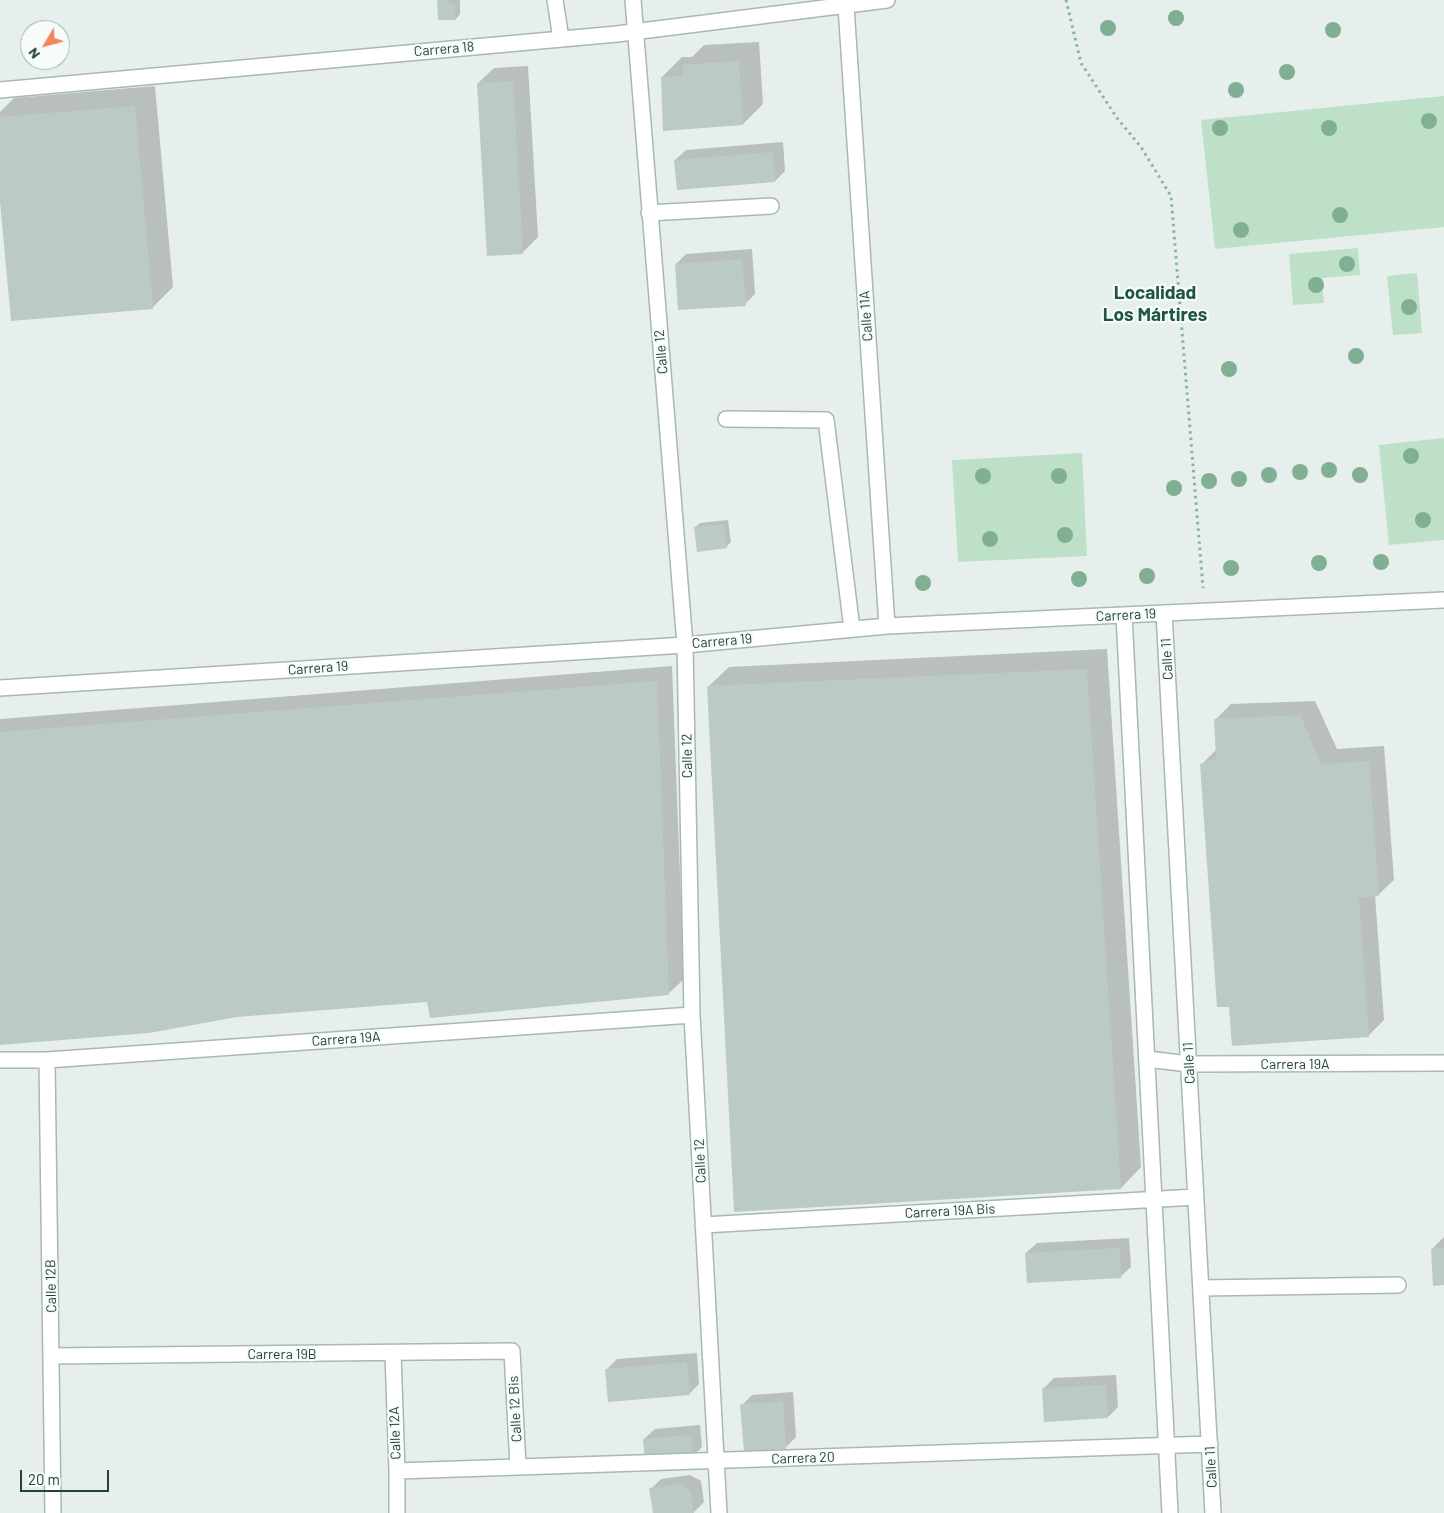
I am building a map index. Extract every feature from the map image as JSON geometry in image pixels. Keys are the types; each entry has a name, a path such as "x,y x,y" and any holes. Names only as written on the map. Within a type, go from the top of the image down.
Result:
{"street":[{"path":"555,0 561,39"},
{"name":"Calle 12","path":"633,0 634,32 685,645 692,1015 718,1513"},
{"name":"Carrera 18","path":"0,90 634,32 887,0"},
{"name":"Calle 11A","path":"846,6 887,626"},
{"path":"650,213 771,206"},
{"path":"726,420 826,420 852,629"},
{"name":"Carrera 19","path":"0,688 685,645 887,626 1444,600"},
{"name":"Calle 11","path":"1164,613 1213,1513"},
{"path":"1124,615 1170,1513"},
{"name":"Carrera 19A","path":"0,1060 48,1060 692,1015"},
{"name":"Carrera 19A","path":"1147,1059 1189,1064 1444,1063"},
{"name":"Calle 12B","path":"48,1060 53,1513"},
{"name":"Carrera 19A Bis","path":"703,1225 1196,1197"},
{"path":"1201,1288 1398,1285"},
{"name":"Carrera 19B","path":"52,1356 512,1352"},
{"name":"Calle 12 Bis","path":"512,1352 518,1467"},
{"name":"Calle 12A","path":"392,1353 397,1513"},
{"name":"Carrera 20","path":"397,1471 1210,1444"}],"path":[{"path":"1066,0 1081,63 1117,118 1141,147 1171,196 1205,612"}],"green space":[{"path":"1444,96 1444,227 1215,249 1201,120"},
{"path":"1358,248 1360,275 1322,278 1324,303 1293,305 1289,254"},
{"path":"1417,273 1422,333 1393,335 1387,276"},
{"path":"1444,438 1444,540 1389,545 1379,445"},
{"path":"1082,453 1087,556 958,562 952,460"}],"building":[{"path":"437,0 446,0 455,5 456,20 438,20"},
{"path":"739,61 743,125 663,131 661,77 683,76 682,65"},
{"path":"513,81 523,254 487,256 477,83"},
{"path":"135,106 153,309 11,321 0,201 0,117"},
{"path":"773,152 775,182 677,190 674,160"},
{"path":"742,259 746,306 678,310 675,264"},
{"path":"724,524 727,548 697,552 694,527"},
{"path":"1087,669 1121,1189 734,1212 707,686"},
{"path":"657,681 669,995 430,1018 427,1002 237,1017 149,1033 0,1045 0,732"},
{"path":"1300,715 1321,764 1369,761 1379,896 1359,898 1369,1037 1232,1046 1229,1007 1217,1007 1200,764 1216,759 1214,719"},
{"path":"1120,1248 1121,1278 1027,1283 1025,1253"},
{"path":"1444,1248 1444,1285 1433,1286 1431,1249"},
{"path":"687,1362 690,1395 608,1402 605,1369"},
{"path":"1106,1385 1108,1418 1044,1422 1042,1388"},
{"path":"783,1402 786,1449 744,1451 740,1404"},
{"path":"691,1435 693,1459 645,1463 643,1439"},
{"path":"679,1484 691,1491 694,1513 653,1513 649,1488"}],"district":[{"name":"Localidad Los Mártires","path":"1155,304"}]}
